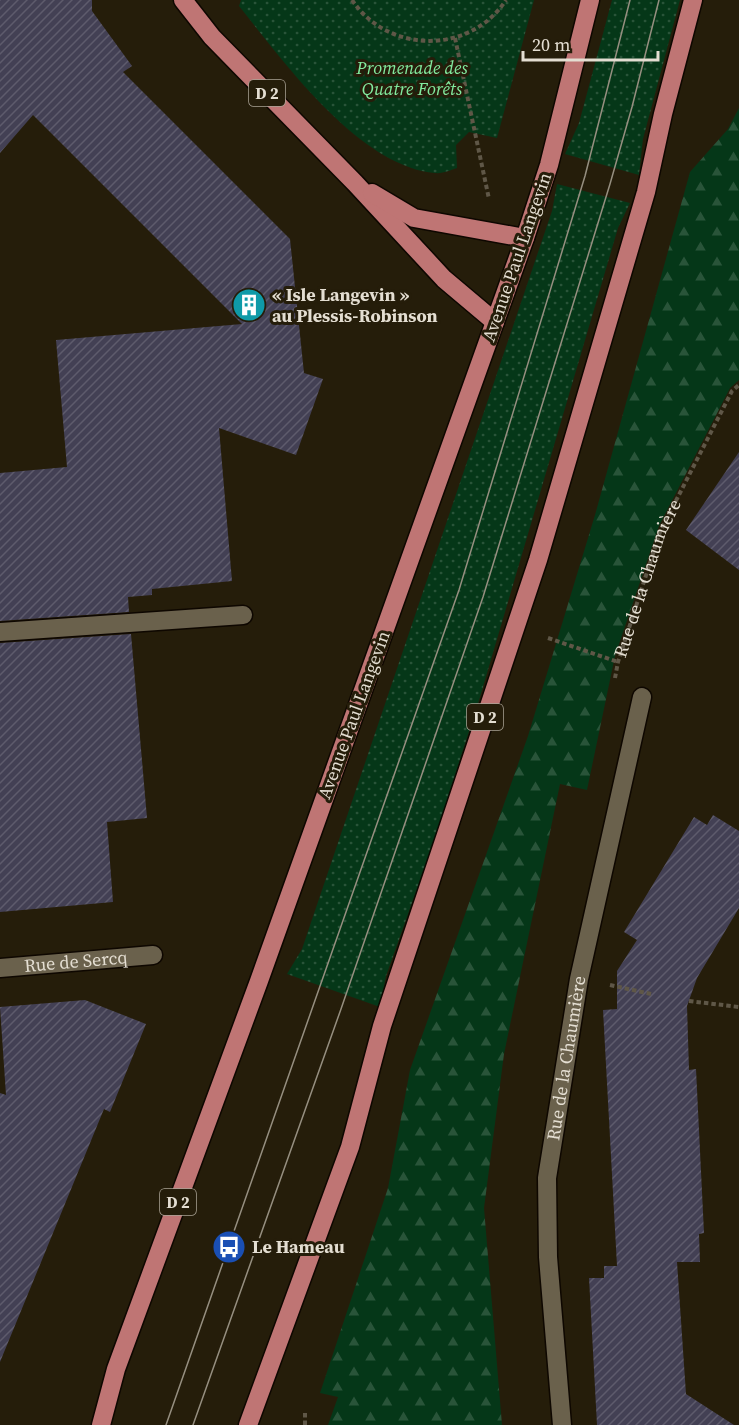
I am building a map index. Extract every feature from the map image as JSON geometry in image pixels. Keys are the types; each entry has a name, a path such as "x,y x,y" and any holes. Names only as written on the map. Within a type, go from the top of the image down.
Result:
{"main road":[{"name":"D 2","path":"183,0 212,37 355,183"},
{"name":"Avenue Paul Langevin","path":"101,1425 116,1369 259,981 525,238 549,165 590,0"},
{"name":"D 2","path":"248,1425 350,1147 382,1026 538,560 646,192 663,114 693,0"},
{"path":"355,183 414,218 525,238"},
{"path":"355,183 444,279 495,322"}],"street":[{"path":"0,632 243,615"},
{"name":"Rue de la Chaumière","path":"562,1425 548,1257 547,1178 579,979 642,697"},
{"name":"Rue de Sercq","path":"0,968 153,956"}],"path":[{"path":"352,0 360,13 387,33 421,42 455,38 478,28 498,11 506,0"},
{"path":"455,38 490,203"},
{"name":"Rue de la Chaumière","path":"614,681 660,532 732,390 739,385"},
{"path":"548,638 618,662"},
{"path":"579,979 651,994"},
{"path":"688,1001 739,1007"},
{"path":"305,1413 305,1425"}],"green space":[{"name":"Promenade des Quatre Forêts","path":"241,0 534,0 497,138 469,132 456,145 457,168 438,173 407,166 379,152 351,132 325,108 278,55 239,6"},
{"path":"612,0 680,0 643,139 639,175 565,154 579,123"},
{"path":"739,108 739,380 730,388 659,526 615,656 587,790 560,784 504,1054 484,1208 502,1425 328,1425 338,1397 320,1393 388,1188 410,1070 528,736 595,515 690,172 728,129"},
{"path":"557,184 630,203 618,228 480,697 434,841 386,976 380,1007 287,974 302,949 552,211"}],"building":[{"name":"« Isle Langevin » au Plessis-Robinson","path":"0,0 92,0 92,11 132,66 123,72 290,239 304,373 323,379 296,455 219,428 232,581 152,589 152,595 128,597 129,612 0,621 0,473 67,467 56,340 242,324 33,115 0,153"},
{"path":"739,452 739,570 686,530"},
{"path":"131,634 147,818 107,822 113,902 0,912 0,643"},
{"path":"713,815 739,831 739,908 697,978 687,1006 689,1070 696,1069 704,1233 699,1234 700,1262 677,1262 686,1394 734,1425 597,1425 589,1278 604,1278 604,1266 617,1266 603,1010 617,1009 617,971 637,940 624,932 694,817 707,825"},
{"path":"85,1000 146,1024 110,1112 104,1109 0,1362 0,1093 6,1095 0,1007"}],"tram line":[{"path":"166,1425 459,590 585,176 630,0"},
{"path":"193,1425 341,1009 483,597 610,184 659,0"}],"place":[{"name":"« Isle Langevin » au Plessis-Robinson","path":"249,305"},
{"name":"Le Hameau","path":"229,1247"}]}
